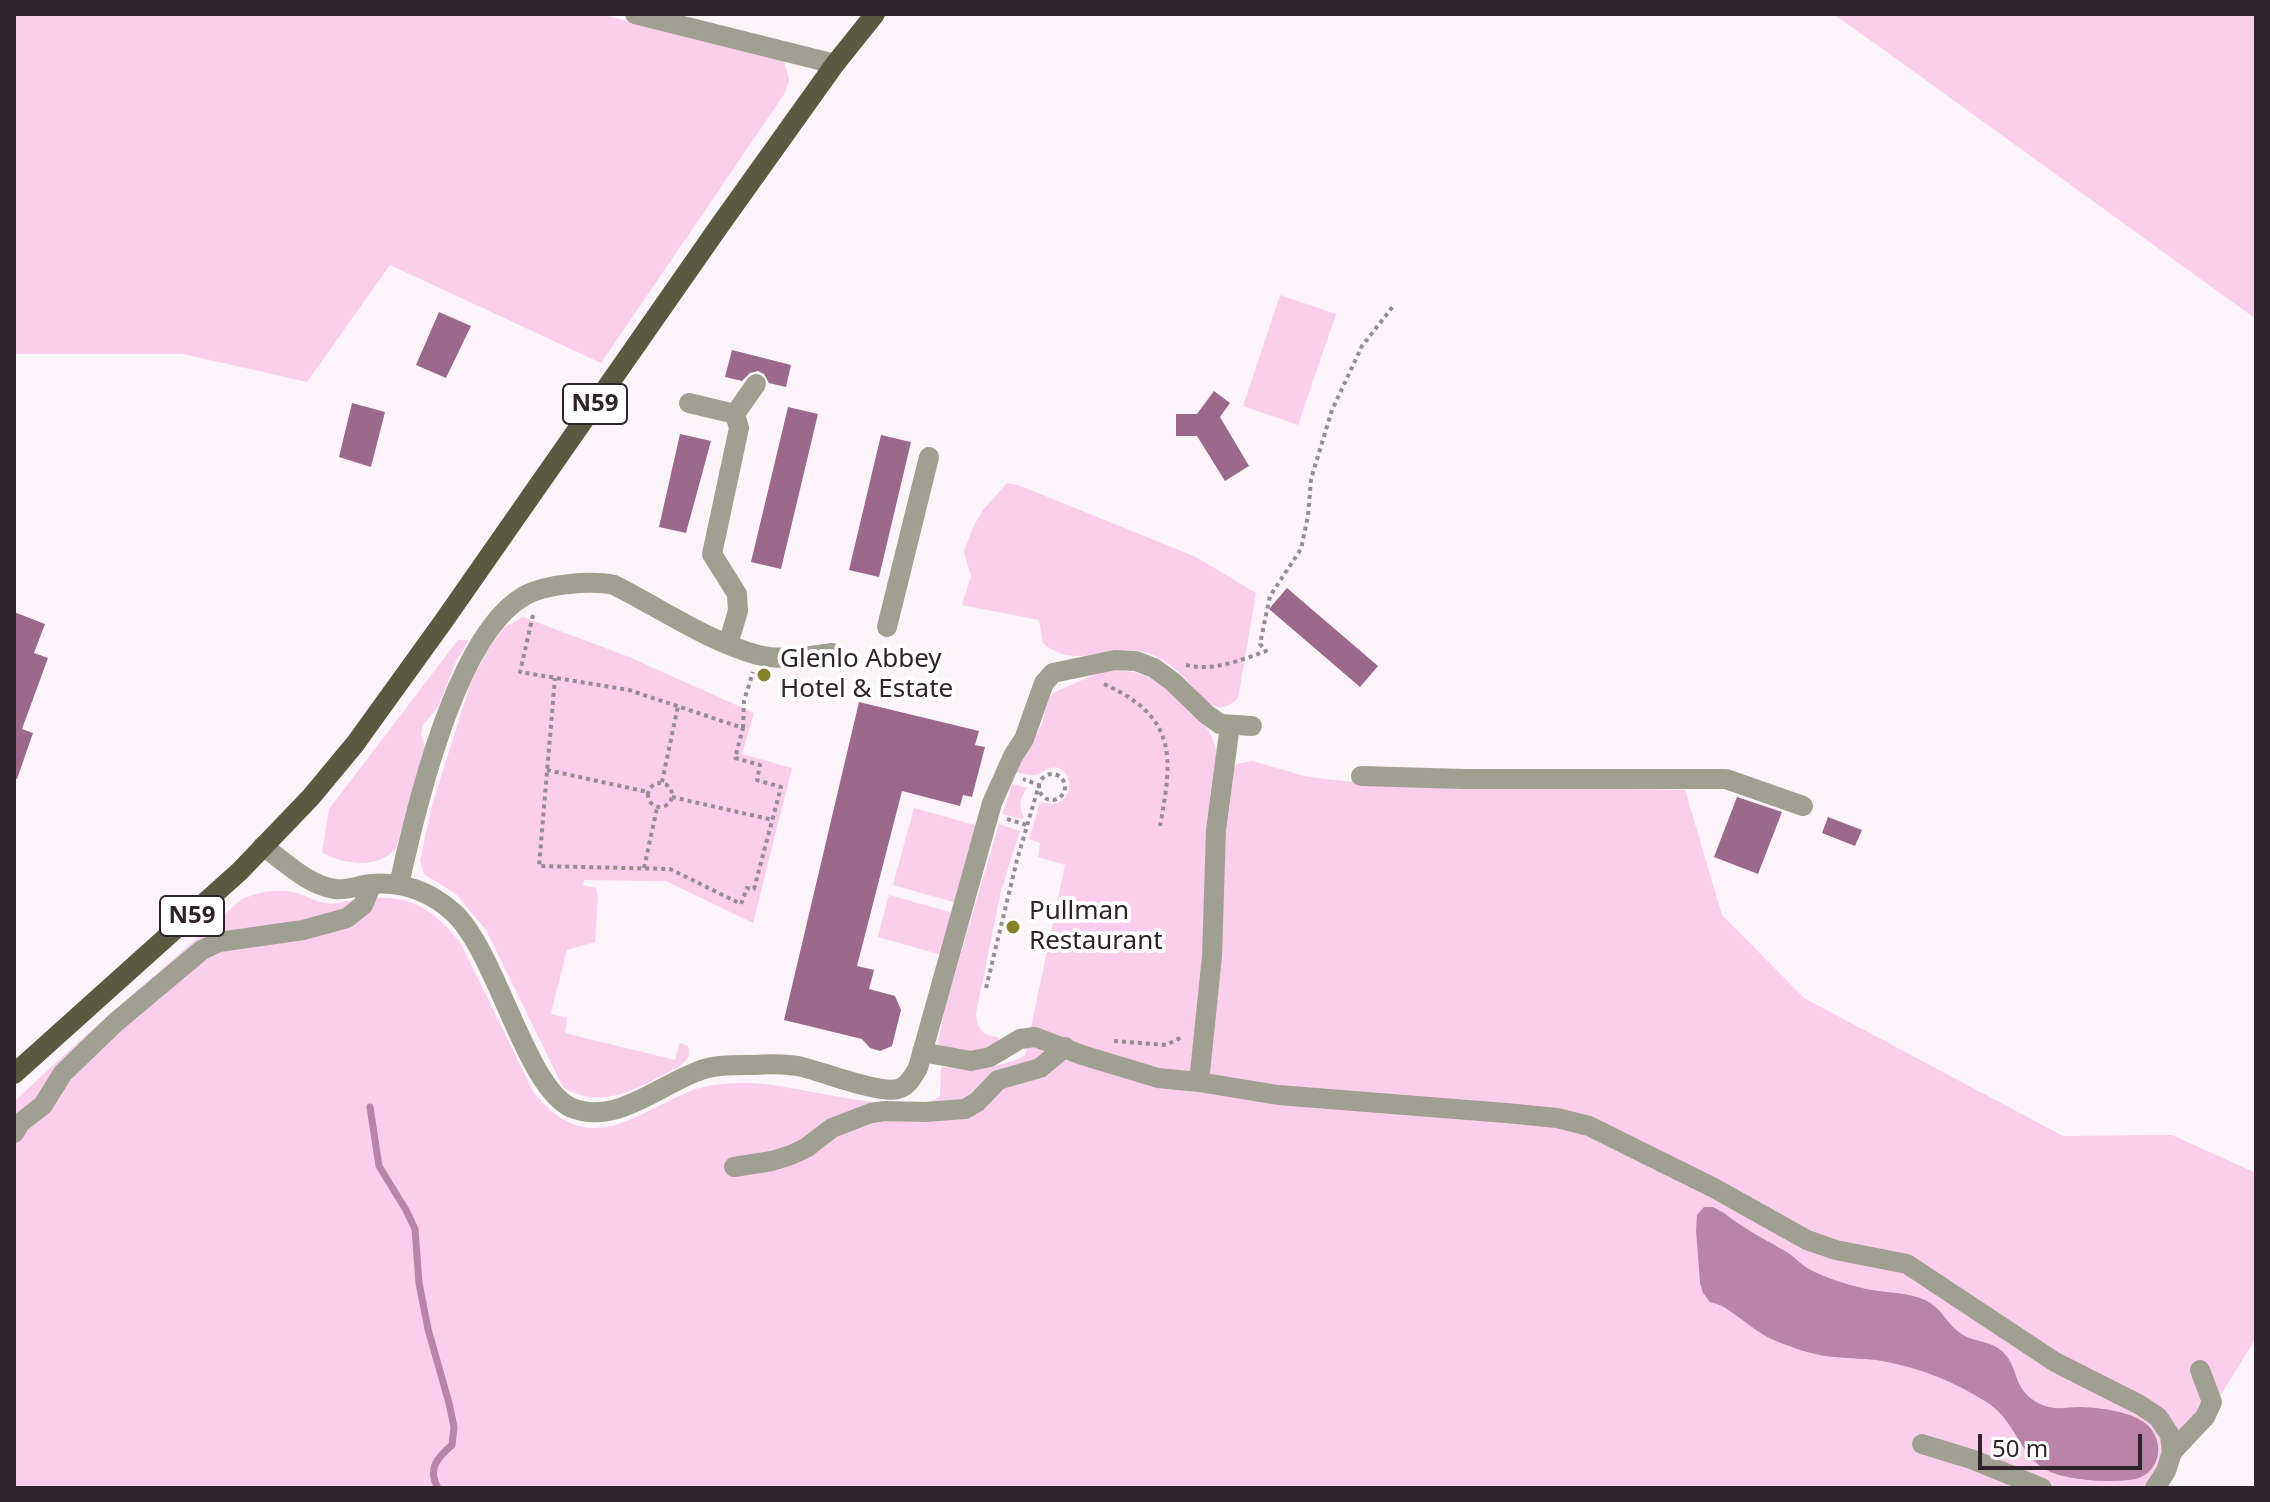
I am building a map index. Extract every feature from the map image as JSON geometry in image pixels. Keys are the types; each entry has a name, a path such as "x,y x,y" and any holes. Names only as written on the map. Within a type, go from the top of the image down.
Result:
{"main road":[{"name":"N59","path":"14,1074 187,920 311,797 373,720 835,64 875,14"}],"street":[{"path":"635,14 835,64"},
{"path":"735,414 756,384"},
{"path":"689,403 735,414"},
{"path":"728,644 738,611 737,594 712,554 739,428 735,414"},
{"path":"887,627 929,457"},
{"path":"399,885 439,735 453,697 471,657 499,618 524,596 581,582 614,585 728,644 758,655 789,658 832,653"},
{"path":"263,846 317,884 339,890 372,884 406,886 430,896 455,914 469,931 540,1075 554,1097 569,1107 586,1112 614,1110 698,1070 725,1066 796,1066 882,1089 897,1090 907,1084 918,1068 992,803 1024,739 1044,683 1053,673 1115,660 1136,661 1154,668 1173,682 1220,724 1252,726"},
{"path":"1199,1082 1212,956 1216,830 1230,725"},
{"path":"1361,776 1726,779 1803,806"},
{"path":"14,1133 20,1123 43,1105 63,1073 157,985 202,950 219,942 303,930 347,918 363,905 372,884"},
{"path":"922,1052 971,1061 990,1057 1020,1039 1035,1037 1158,1078 1278,1095 1557,1118 1589,1126 1714,1188 1807,1240 1836,1250 1907,1264 2055,1362 2158,1417 2170,1435 2172,1452 2166,1471 2155,1488"},
{"path":"734,1167 791,1155 806,1148 832,1128 871,1113 965,1109 977,1102 998,1080 1040,1068 1065,1047"},
{"path":"2172,1452 2205,1417 2212,1402 2200,1370"},
{"path":"1922,1444 1974,1460 2042,1488"}],"path":[{"path":"1266,651 1260,644 1270,596 1301,549 1311,479 1332,410 1362,346 1394,305"},
{"path":"532,593 535,606 520,672 629,690 743,728"},
{"path":"555,678 539,866 670,869 741,904 747,888 754,889 781,787 757,780 760,765 735,758 743,728 744,701 758,655"},
{"path":"1102,683 1156,719 1165,738 1169,765 1160,826"},
{"path":"662,783 678,706"},
{"path":"547,770 648,792"},
{"path":"1006,773 1039,785"},
{"path":"986,988 1039,785 1047,776 1055,775 1062,779 1064,791 1060,797 1047,799 1039,785"},
{"path":"648,792 655,784 662,783 669,786 672,797"},
{"path":"648,792 650,803 657,808 665,807 672,797"},
{"path":"672,797 773,820"},
{"path":"644,868 657,808"},
{"path":"1111,1041 1166,1045 1178,1041 1205,1016"}],"shaded area":[{"path":"14,14 599,14 784,61 789,79 785,93 601,363 390,265 307,382 183,354 14,354"},
{"path":"1833,14 2256,14 2256,319 1884,50"},
{"path":"1280,295 1336,314 1298,425 1243,406"},
{"path":"1007,483 1196,557 1256,593 1238,698 1230,705 1215,706 1208,703 1175,669 1155,656 1125,650 1083,656 1056,652 1043,643 1039,620 962,605 971,576 964,552 973,527 983,510"},
{"path":"523,617 629,657 754,713 742,754 792,768 753,923 666,881 584,880 583,885 596,888 598,896 595,942 567,950 551,1014 567,1018 565,1033 675,1060 680,1043 689,1049 688,1057 680,1066 637,1088 608,1097 578,1094 563,1087 486,930 456,894 424,874 420,861 432,805 471,682 490,646 505,627"},
{"path":"458,640 469,640 457,659 438,707 423,725 421,734 425,747 396,848 380,860 360,863 322,853 329,809"},
{"path":"1107,669 1148,677 1208,730 1215,747 1220,777 1223,857 1230,778 1236,764 1252,761 1308,777 1371,784 1685,790 1722,915 1804,998 2063,1136 2172,1135 2256,1173 2256,1338 2163,1488 14,1488 14,1102 242,899 275,891 296,893 330,903 393,898 418,905 429,912 461,944 534,1093 554,1113 573,1124 592,1128 611,1126 693,1090 727,1084 766,1084 878,1103 926,1103 940,1096 941,1067 984,1068 1025,1056 1065,865 1038,857 1040,843 1029,839 1040,802 1059,802 1065,798 1069,784 1068,777 1058,768 1034,775 1015,772 1042,724 1048,699 1053,693"},
{"path":"1012,784 1027,788 1021,802 1022,819 1003,814"},
{"path":"914,808 978,826 957,903 893,885"},
{"path":"999,824 1020,831 1001,891 976,1013 981,1030 998,1037 1000,1041 999,1044 965,1054 938,1044 945,1007"},
{"path":"889,895 953,913 942,955 878,937"},
{"path":"1704,1207 1713,1207 1724,1213 1822,1275 1866,1289 1911,1295 1931,1303 1960,1333 2003,1352 2020,1386 2040,1404 2056,1408 2106,1409 2139,1419 2157,1439 2154,1466 2140,1478 2112,1481 2080,1479 2048,1471 2029,1454 1999,1412 1950,1382 1896,1364 1812,1353 1767,1337 1725,1308 1710,1302 1703,1293 1696,1230 1697,1215"}],"building":[{"path":"439,312 471,326 446,378 416,365"},
{"path":"732,350 791,365 786,387 769,383 758,371 750,373 742,381 725,377"},
{"path":"1214,391 1230,403 1220,417 1249,466 1225,481 1197,436 1176,436 1176,414 1197,414"},
{"path":"352,403 385,412 371,467 339,457"},
{"path":"788,407 818,414 781,569 751,562"},
{"path":"680,434 711,441 686,533 659,527"},
{"path":"881,435 911,442 879,577 849,570"},
{"path":"1287,588 1378,666 1360,687 1269,609"},
{"path":"14,612 45,624 34,653 48,658 22,729 33,733 17,779 14,778"},
{"path":"859,702 979,731 975,745 985,747 972,797 963,795 960,806 902,791 857,966 874,970 869,989 895,996 901,1010 892,1046 880,1051 870,1048 862,1039 784,1020"},
{"path":"1737,797 1782,812 1758,874 1714,857"},
{"path":"1828,817 1862,830 1855,846 1822,833"}],"waterway":[{"path":"370,1107 379,1166 415,1229 419,1283 428,1329 454,1427 452,1445 435,1464 433,1475 438,1488"}],"place":[{"name":"Glenlo Abbey Hotel & Estate","path":"764,675"},
{"name":"Pullman Restaurant","path":"1013,927"}]}
